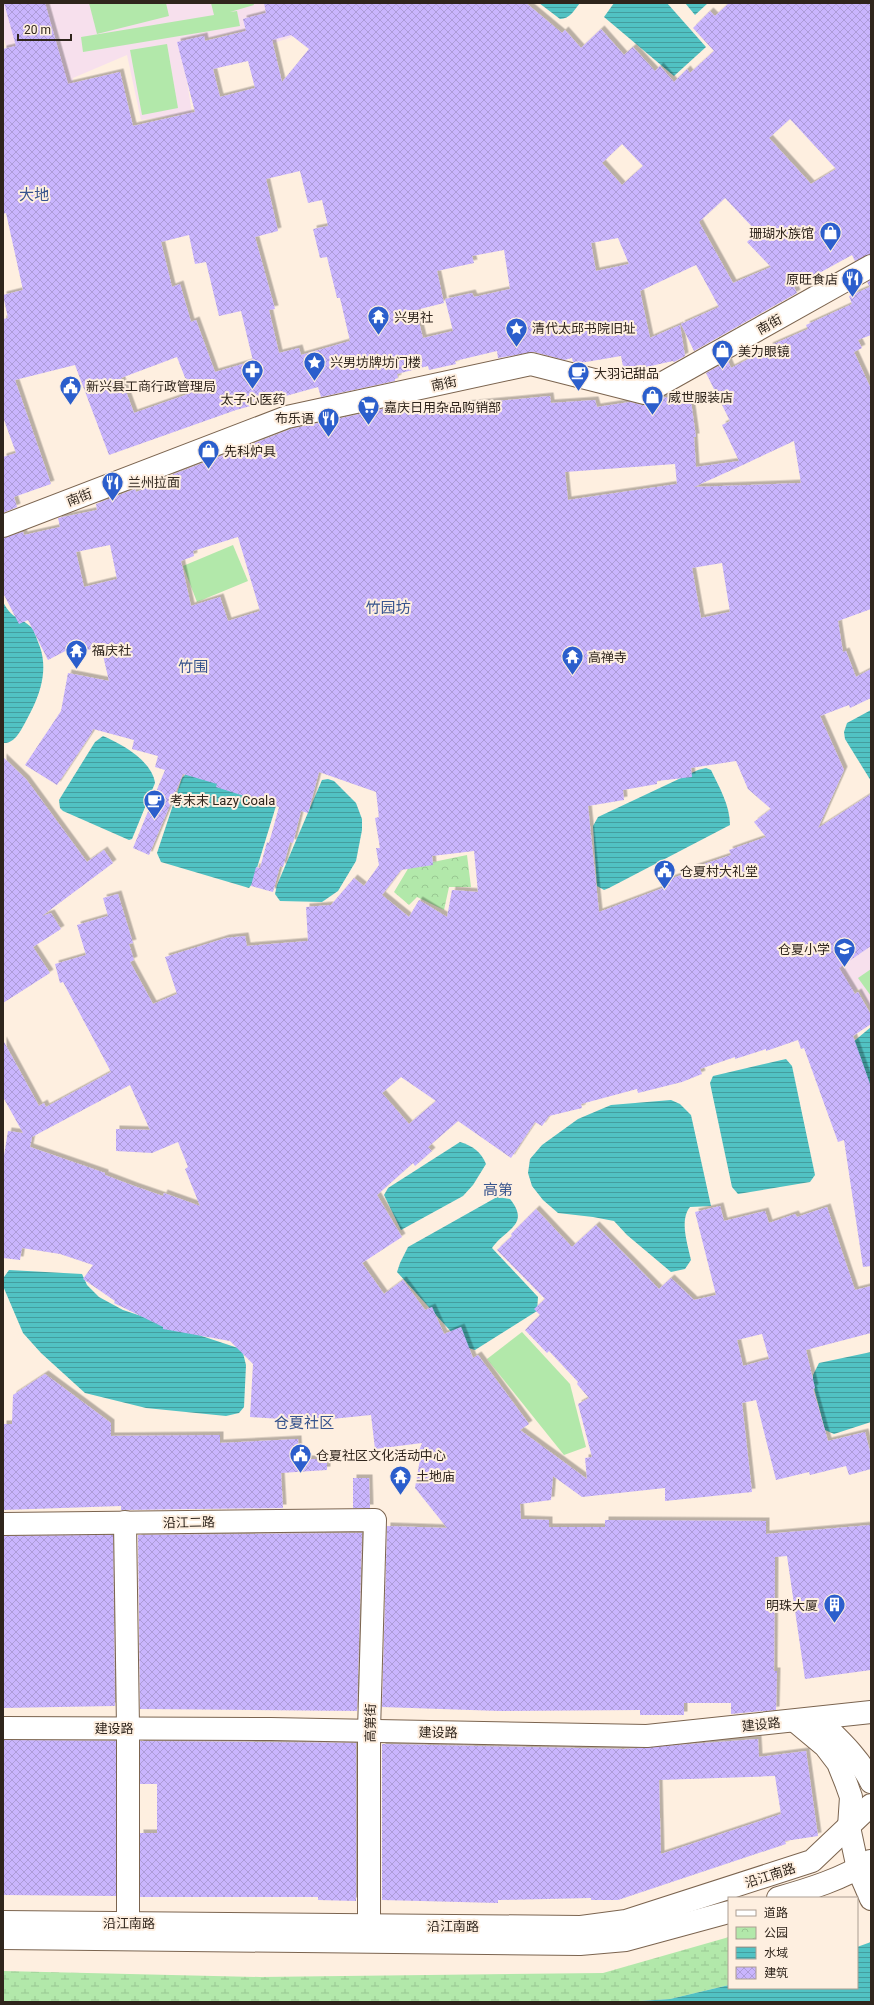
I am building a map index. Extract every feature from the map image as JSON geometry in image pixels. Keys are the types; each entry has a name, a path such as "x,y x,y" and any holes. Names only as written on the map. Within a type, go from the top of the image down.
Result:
{"street":[{"name":"南街","path":"3,526 287,417 531,364 645,393 871,266"},
{"name":"沿江二路","path":"3,1524 375,1520"},
{"name":"高第街","path":"369,1925 369,1731 375,1520"},
{"path":"125,1522 128,1728 128,1931"},
{"name":"建设路","path":"3,1728 128,1728 647,1736 871,1712"},
{"path":"817,1718 865,1769 871,1782"},
{"path":"795,1721 825,1746 838,1763 851,1797 849,1827 864,1864 870,1897"},
{"name":"沿江南路","path":"3,1938 128,1931 369,1925 581,1927 626,1921 812,1861 871,1805"},
{"name":"沿江南路","path":"781,1897 820,1885 864,1864"},
{"name":"沿江南路","path":"3,1922 128,1931 580,1944 626,1940 728,1912"}],"shaded area":[{"path":"3,3 287,3 295,36 246,52 242,31 181,44 192,113 141,120 127,55 73,78 73,86 23,101 3,36"},
{"name":"仓夏小学","path":"871,909 871,1009 858,988 839,1000 807,950"}],"green space":[{"path":"89,3 166,3 169,16 97,34"},
{"path":"211,3 253,3 254,5 230,12 237,11 240,26 83,52 81,37 214,15"},
{"path":"167,44 178,108 142,115 130,50"},
{"path":"233,545 248,581 197,602 183,566"},
{"path":"467,855 471,887 449,887 444,910 417,897 409,905 394,892 409,867"},
{"path":"871,969 871,996 858,978"},
{"path":"522,1332 570,1384 586,1447 564,1455 487,1359"},
{"path":"728,1937 728,1985 670,1999 625,2002 3,2002 3,1971 260,1977 603,1973"}],"water":[{"path":"539,3 580,3 569,16 560,19"},
{"path":"614,3 667,3 706,47 674,76 604,17"},
{"path":"685,3 708,3 695,15"},
{"path":"3,602 13,615 32,628 42,652 43,662 42,682 31,712 17,736 7,743 3,743"},
{"path":"871,710 871,781 845,739 844,732 847,723"},
{"path":"103,736 135,754 153,775 155,783 132,839 129,840 63,811 60,808 59,800 95,742"},
{"path":"706,768 711,770 724,796 730,818 730,825 609,888 604,890 597,886 593,826 598,817 698,770"},
{"path":"197,773 276,806 252,884 249,888 161,862 157,853 182,778 186,774"},
{"path":"328,779 334,781 356,803 362,819 362,830 356,861 338,891 322,902 280,901 275,894 277,885 322,780"},
{"path":"871,1027 871,1091 853,1042"},
{"path":"786,1059 792,1066 815,1175 810,1182 738,1194 732,1187 710,1083 713,1076"},
{"path":"671,1100 680,1104 691,1115 711,1206 690,1207 685,1219 685,1233 691,1260 685,1269 671,1272 627,1235 614,1221 558,1213 543,1200 532,1186 528,1173 530,1159 542,1145 578,1119 611,1105"},
{"path":"460,1142 469,1145 476,1150 482,1156 486,1164 473,1185 463,1196 401,1230 384,1195 388,1188"},
{"path":"497,1197 510,1199 516,1208 518,1215 514,1226 492,1248 538,1297 537,1311 475,1350 465,1347 397,1272 408,1247"},
{"path":"9,1270 82,1274 87,1285 99,1297 123,1310 238,1348 243,1353 246,1365 244,1407 239,1413 226,1416 146,1408 85,1393 41,1353 23,1333 3,1286 4,1277"},
{"path":"871,1352 871,1422 834,1434 825,1430 813,1384 813,1375 819,1363"},
{"path":"871,1942 871,2002 625,2002 670,1999 728,1985 728,1989 858,1989 858,1947"}],"building":[{"path":"4,3 45,3 68,84 120,72 133,126 195,112 177,42 204,36 205,41 246,31 243,19 266,13 264,3 526,3 562,33 565,30 581,48 601,29 624,55 633,47 655,71 660,66 674,82 687,69 690,73 714,51 693,28 710,11 715,16 729,3 871,3 871,254 855,261 852,255 794,287 797,293 694,351 681,324 719,307 696,265 640,291 650,338 680,325 685,356 674,362 624,372 621,356 580,363 573,362 572,358 564,360 534,352 498,358 497,351 455,361 456,364 429,370 428,366 397,374 398,378 395,379 395,381 321,397 318,387 236,410 109,455 75,365 15,380 51,484 14,497 17,507 3,513 3,457 16,453 3,417 3,319 8,318 3,295 23,290 6,213 3,214 3,49 16,46","holes":["291,35 309,49 282,82 272,40","248,61 255,88 220,97 213,69","790,119 836,169 811,184 769,138","622,144 643,166 622,185 602,163","300,171 308,203 322,200 328,226 313,229 320,258 327,257 337,298 340,298 350,341 301,355 299,348 279,353 269,310 275,309 255,237 278,231 266,179","725,198 757,232 747,242 771,267 733,283 699,222","189,235 195,264 206,262 219,316 241,311 253,361 215,372 196,320 191,322 180,284 172,287 161,242","618,238 629,264 596,271 591,243","504,250 510,289 474,297 472,293 445,299 453,331 423,338 416,310 444,303 437,271 474,263 472,256","177,357 191,393 134,413 121,378"]},
{"path":"871,280 871,335 858,340 862,348 854,352 871,389 871,609 838,621 843,652 846,651 856,677 871,669 871,698 850,708 849,705 820,716 844,770 818,828 871,794 871,946 839,968 855,994 858,992 871,1015 871,1024 853,1036 871,1087 871,1266 863,1267 844,1140 838,1142 804,1048 801,1049 798,1040 766,1051 766,1049 735,1059 735,1057 700,1069 702,1074 682,1082 638,1093 637,1089 581,1104 582,1108 549,1116 542,1126 535,1122 511,1158 458,1121 428,1147 432,1151 415,1166 413,1163 377,1195 402,1237 362,1263 384,1294 403,1280 425,1310 432,1307 444,1334 461,1327 473,1358 478,1355 529,1424 520,1430 587,1479 585,1458 592,1457 578,1404 589,1398 577,1384 578,1382 549,1351 547,1353 525,1330 540,1315 534,1309 545,1299 497,1250 512,1236 511,1234 536,1209 572,1247 596,1225 659,1289 671,1278 694,1300 716,1295 695,1212 720,1206 724,1221 765,1211 769,1223 795,1214 797,1217 827,1207 855,1290 871,1286 871,1333 806,1350 815,1388 813,1389 828,1441 865,1432 871,1456 871,1469 849,1475 846,1466 810,1475 809,1472 776,1480 756,1400 742,1403 752,1492 665,1501 665,1488 582,1497 553,1476 551,1500 520,1504 521,1519 549,1520 549,1527 605,1527 605,1520 766,1521 766,1534 871,1525 871,1670 805,1679 787,1556 775,1557 774,1671 777,1671 776,1710 731,1714 731,1703 684,1703 684,1715 640,1715 640,1710 500,1711 382,1707 387,1526 447,1528 415,1488 420,1459 416,1459 422,1443 375,1449 371,1415 312,1421 250,1417 253,1364 230,1341 163,1329 163,1327 114,1303 115,1301 83,1279 93,1265 60,1254 22,1248 20,1260 3,1258 3,1162 8,1131 23,1133 3,1097 3,1040 39,1106 44,1103 46,1107 111,1072 63,982 60,983 55,964 86,955 77,925 108,916 103,898 118,894 133,943 129,944 134,960 130,962 153,1004 177,994 165,957 226,938 245,936 247,946 308,941 306,907 331,905 354,878 364,886 379,865 376,848 380,848 375,818 379,817 376,792 319,772 308,813 301,811 293,843 290,842 283,867 280,866 273,892 251,886 256,867 260,868 267,842 269,843 279,807 216,787 217,784 183,774 149,855 133,848 165,770 155,767 158,756 132,749 134,740 93,729 57,785 25,765 61,711 68,673 109,681 101,647 72,653 73,647 48,660 28,620 19,624 3,593 3,538 23,532 24,535 60,527 58,518 97,510 96,504 135,489 136,492 170,479 169,476 291,429 401,405 402,410 550,396 551,403 595,400 597,407 630,402 642,405 651,404 662,398 690,394 696,437 694,437 696,467 739,461 722,425 730,421 706,373 728,361 731,368 770,348 769,346 808,329 806,325 852,304 849,296 870,287 867,282","holes":["794,441 801,483 694,487 745,464","675,464 677,484 568,500 565,472","238,537 260,611 228,621 220,597 191,606 181,561 194,556 193,551","110,545 117,579 84,587 76,552","722,563 730,612 701,618 692,568","736,761 748,789 771,809 754,822 766,837 729,850 731,855 692,868 693,871 661,882 663,888 599,912 588,806 624,800 623,790 657,784 657,781 692,777 691,768","474,851 478,892 452,890 447,917 419,900 409,917 382,895 401,870 433,865 432,856","401,1077 436,1101 409,1124 382,1093","130,1085 150,1130 116,1129 116,1151 152,1153 178,1142 188,1167 185,1169 200,1206 164,1193 163,1196 134,1186 105,1175 105,1173 30,1147 32,1137","762,1334 769,1359 743,1366 737,1340"]},
{"path":"3,757 26,779 87,862 104,850 113,863 42,916 51,913 61,929 33,947 50,973 3,1003"},
{"path":"45,1374 111,1423 111,1436 220,1435 220,1443 298,1439 299,1459 327,1459 327,1470 281,1473 283,1508 121,1510 121,1506 3,1510 3,1424 12,1424 13,1395"},
{"path":"353,1478 369,1478 370,1508 353,1508"},
{"path":"362,1533 357,1711 140,1709 138,1535"},
{"path":"113,1535 115,1706 3,1708 3,1536"},
{"path":"758,1739 759,1757 806,1751 818,1836 785,1841 786,1844 618,1900 591,1900 591,1898 498,1900 498,1903 382,1900 382,1744 624,1749","holes":["775,1776 781,1814 661,1854 659,1780"]},
{"path":"3,1740 116,1741 116,1896 3,1895"},
{"path":"140,1741 356,1743 356,1901 318,1900 318,1897 140,1897 140,1833 157,1833 157,1784 140,1784"}],"place":[{"name":"珊瑚水族馆","path":"830,252"},
{"name":"原旺食店","path":"853,298"},
{"name":"兴男社","path":"378,336"},
{"name":"清代太邱书院旧址","path":"517,348"},
{"name":"美力眼镜","path":"722,370"},
{"name":"兴男坊牌坊门楼","path":"314,382"},
{"name":"太子心医药","path":"253,390"},
{"name":"大羽记甜品","path":"578,392"},
{"name":"新兴县工商行政管理局","path":"70,406"},
{"name":"威世服装店","path":"653,416"},
{"name":"嘉庆日用杂品购销部","path":"369,426"},
{"name":"布乐语","path":"329,438"},
{"name":"先科炉具","path":"208,470"},
{"name":"兰州拉面","path":"112,502"},
{"name":"福庆社","path":"76,670"},
{"name":"高禅寺","path":"572,676"},
{"name":"考末末 Lazy Coala","path":"154,820"},
{"name":"仓夏村大礼堂","path":"664,890"},
{"name":"仓夏小学","path":"845,968"},
{"name":"仓夏社区文化活动中心","path":"301,1474"},
{"name":"土地庙","path":"400,1496"},
{"name":"明珠大厦","path":"834,1624"}],"district":[{"name":"大地","path":"34,195"},
{"name":"竹园坊","path":"388,608"},
{"name":"竹围","path":"193,667"},
{"name":"高第","path":"498,1190"},
{"name":"仓夏社区","path":"304,1423"}]}
